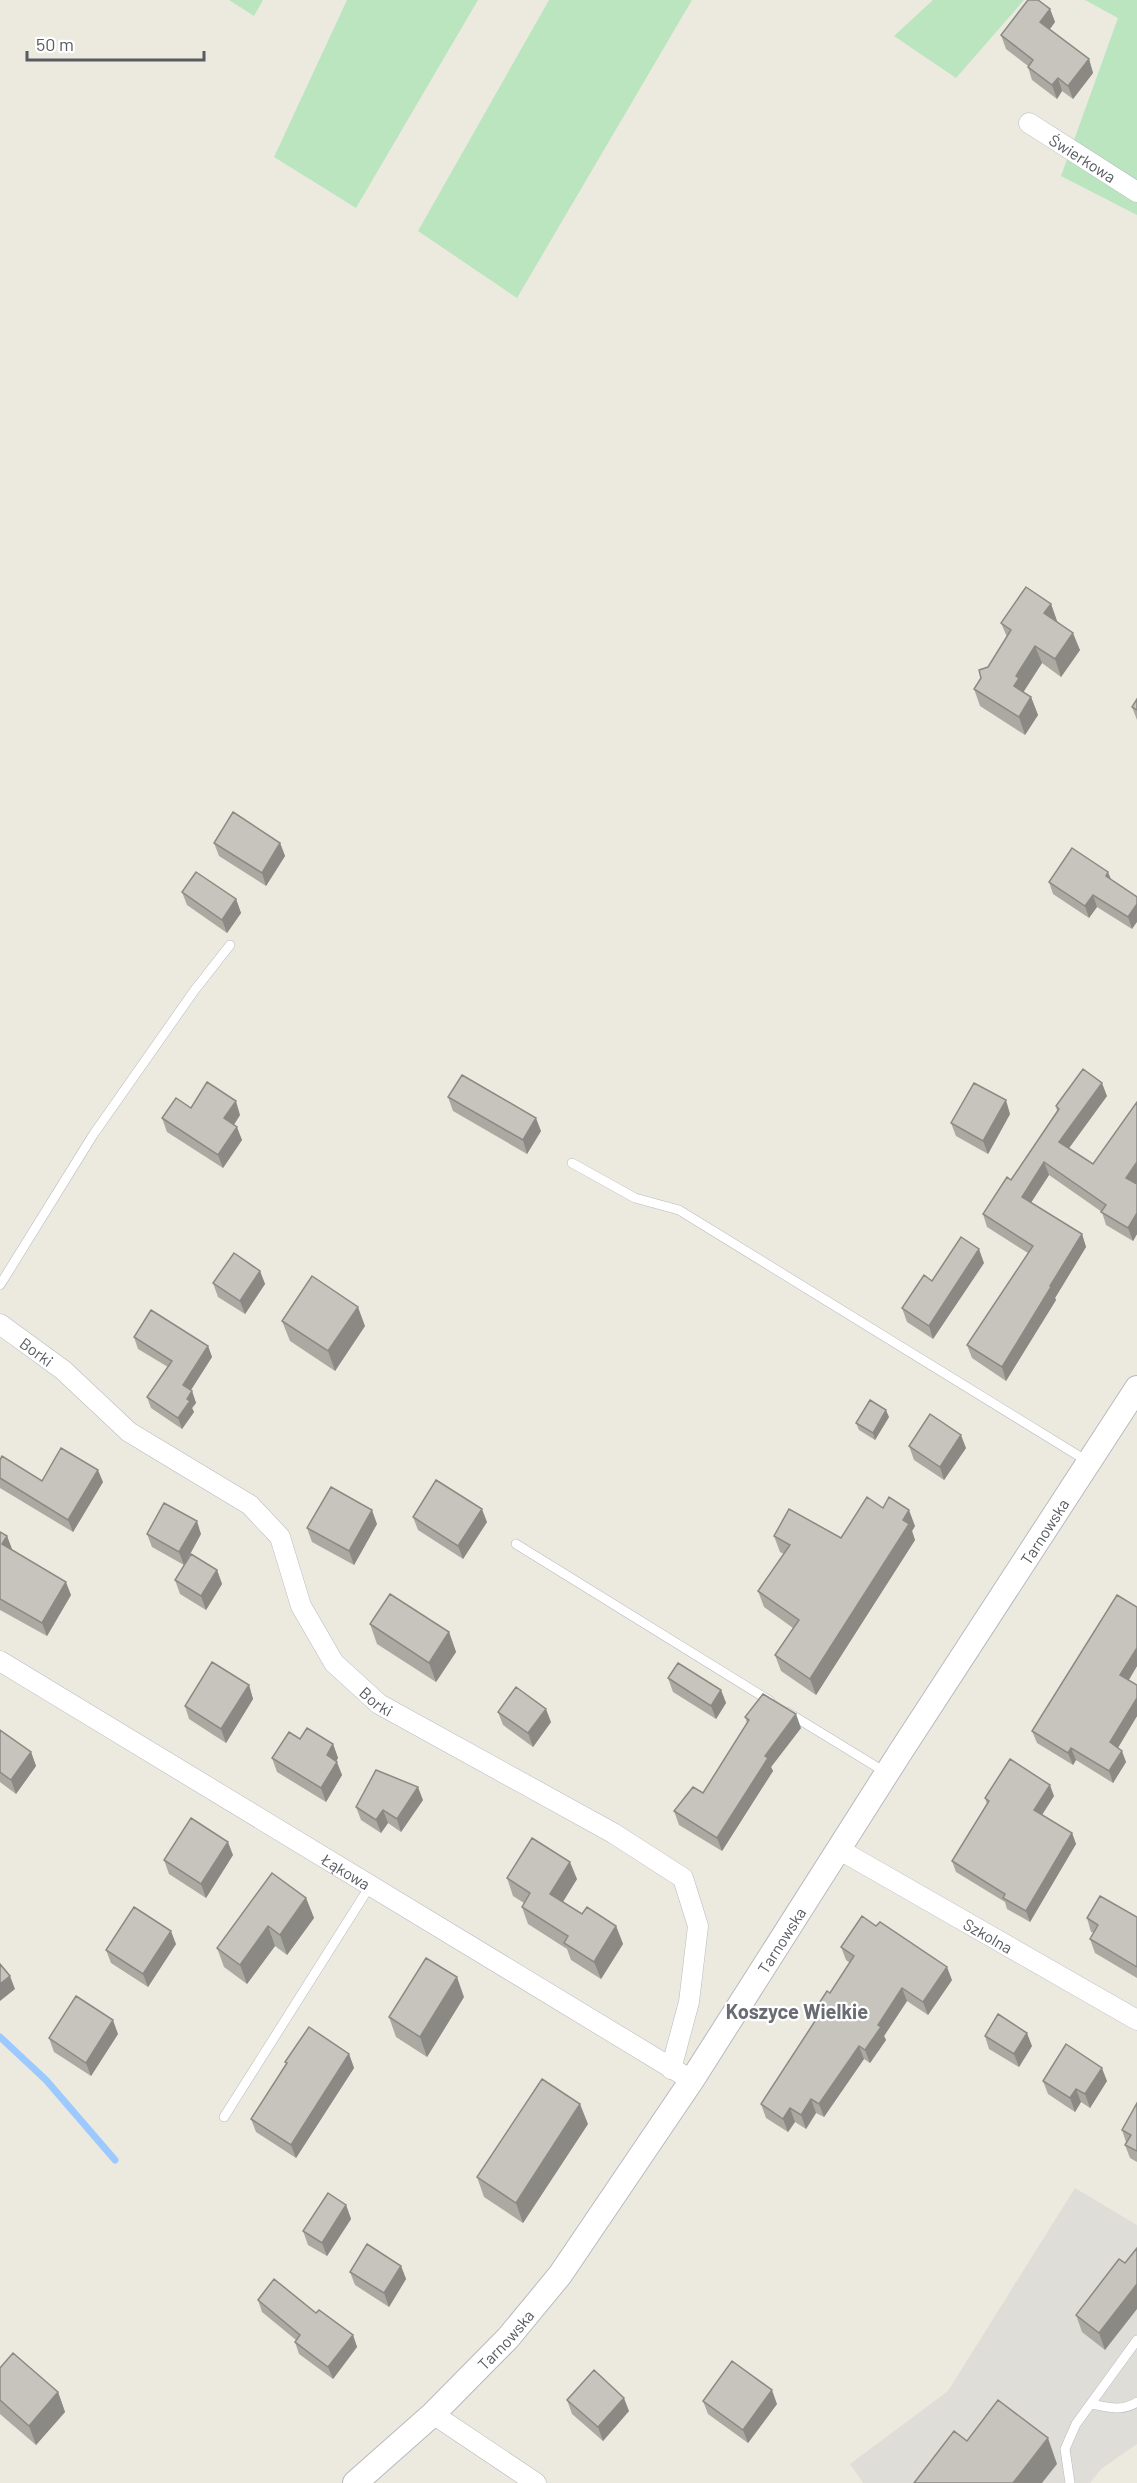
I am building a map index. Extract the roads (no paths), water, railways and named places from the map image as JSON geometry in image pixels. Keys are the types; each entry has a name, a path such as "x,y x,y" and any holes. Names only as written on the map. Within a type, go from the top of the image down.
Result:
{"street":[{"name":"Świerkowa","path":"1029,123 1137,192"},
{"name":"Borki","path":"0,1324 63,1370 129,1432 250,1505 280,1537 301,1606 334,1663 379,1704 613,1833 683,1878 698,1926 682,2075"},
{"name":"Tarnowska","path":"356,2483 433,2414 508,2338 560,2275 682,2075 840,1850 887,1773 1137,1388"},
{"name":"Łąkowa","path":"0,1661 682,2075"},
{"name":"Szkolna","path":"840,1850 1137,2020"},
{"path":"433,2414 536,2483"}],"lane":[{"path":"0,1285 93,1135 194,991 230,945"},
{"path":"572,1162 634,1198 679,1210 1089,1462"},
{"path":"516,1544 887,1773"},
{"path":"224,2117 370,1886"},
{"path":"1070,2483 1065,2449 1076,2424 1137,2340"},
{"path":"1091,2404 1114,2409 1131,2407 1137,2402"}],"waterway":[{"path":"0,2037 46,2080 115,2160"}],"district":[{"name":"Koszyce Wielkie","path":"797,2011"}]}
